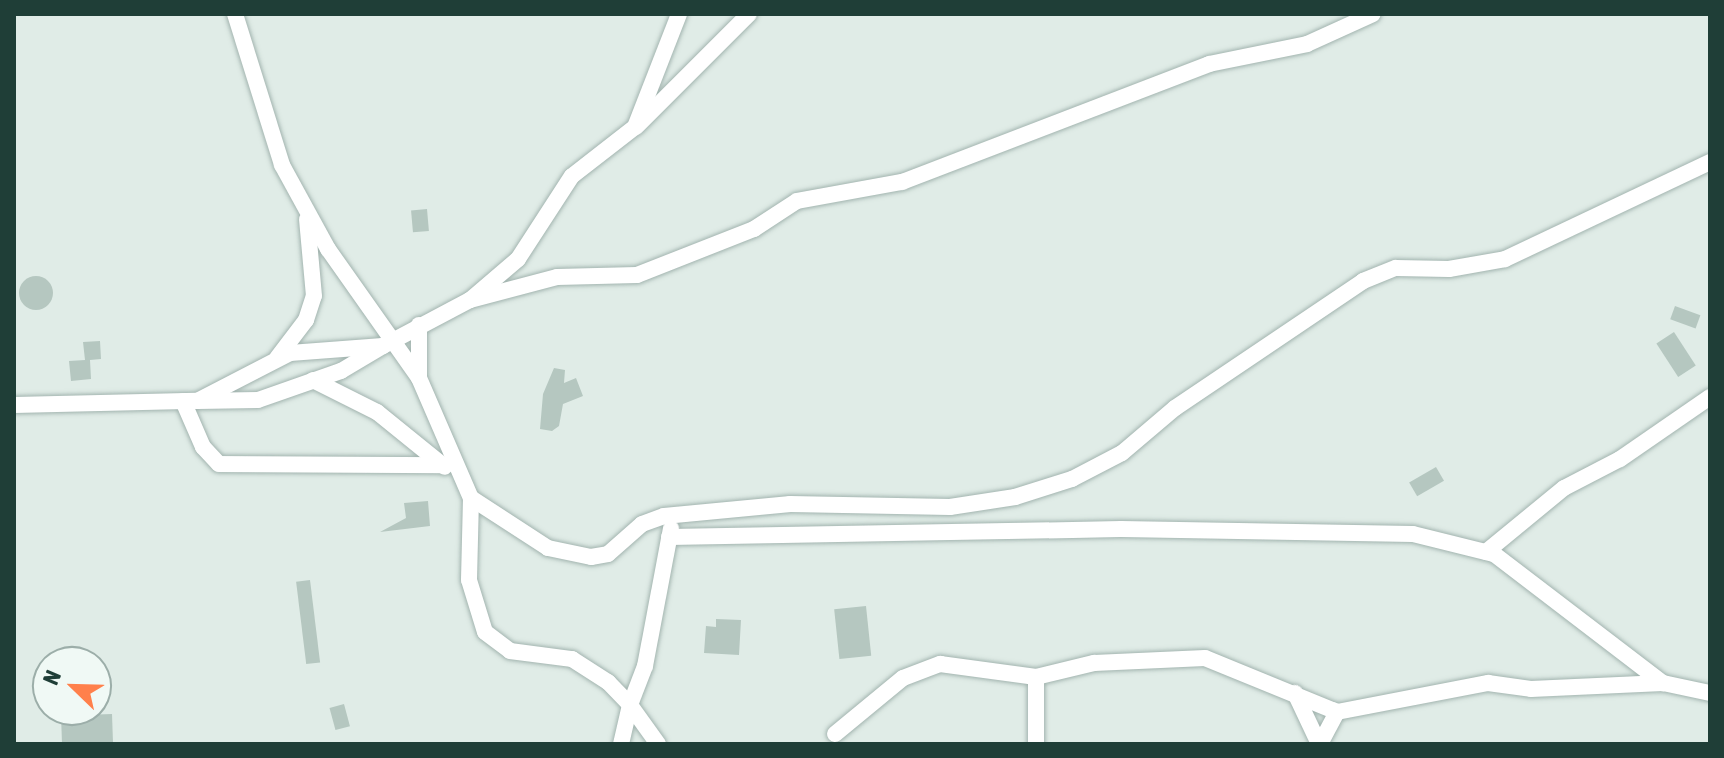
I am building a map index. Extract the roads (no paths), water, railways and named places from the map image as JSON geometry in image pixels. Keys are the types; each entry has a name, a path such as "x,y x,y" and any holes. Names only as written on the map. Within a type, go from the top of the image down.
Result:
{"street":[{"path":"235,14 282,165 387,344 419,378"},
{"path":"635,127 679,14"},
{"path":"470,300 532,243 572,176 635,127 749,14"},
{"path":"14,405 247,402 313,380 470,300 557,277 637,275 754,229 797,201 902,182 1209,64 1307,44 1373,14"},
{"path":"419,325 419,378 457,475 471,498 566,555 608,554 642,524 674,515 790,504 974,505 1072,479 1122,453 1175,408 1363,281 1396,268 1449,269 1505,259 1710,162"},
{"path":"277,358 306,320 314,296 306,210"},
{"path":"190,401 277,358 387,344"},
{"path":"313,380 377,412 457,475"},
{"path":"1486,552 1564,488 1620,459 1710,397"},
{"path":"190,401 203,447 219,464 442,465"},
{"path":"471,498 469,580 485,632 510,651 572,659 630,705 658,744"},
{"path":"621,744 630,705 645,666 674,515"},
{"path":"669,537 1274,530 1413,534 1486,552 1518,570 1663,683"},
{"path":"831,741 903,678 940,664 1036,677 1094,663 1205,658 1337,712 1488,683 1531,689 1663,683 1710,693"},
{"path":"1036,677 1036,744"},
{"path":"1295,693 1319,744"},
{"path":"1319,744 1337,712"}]}
